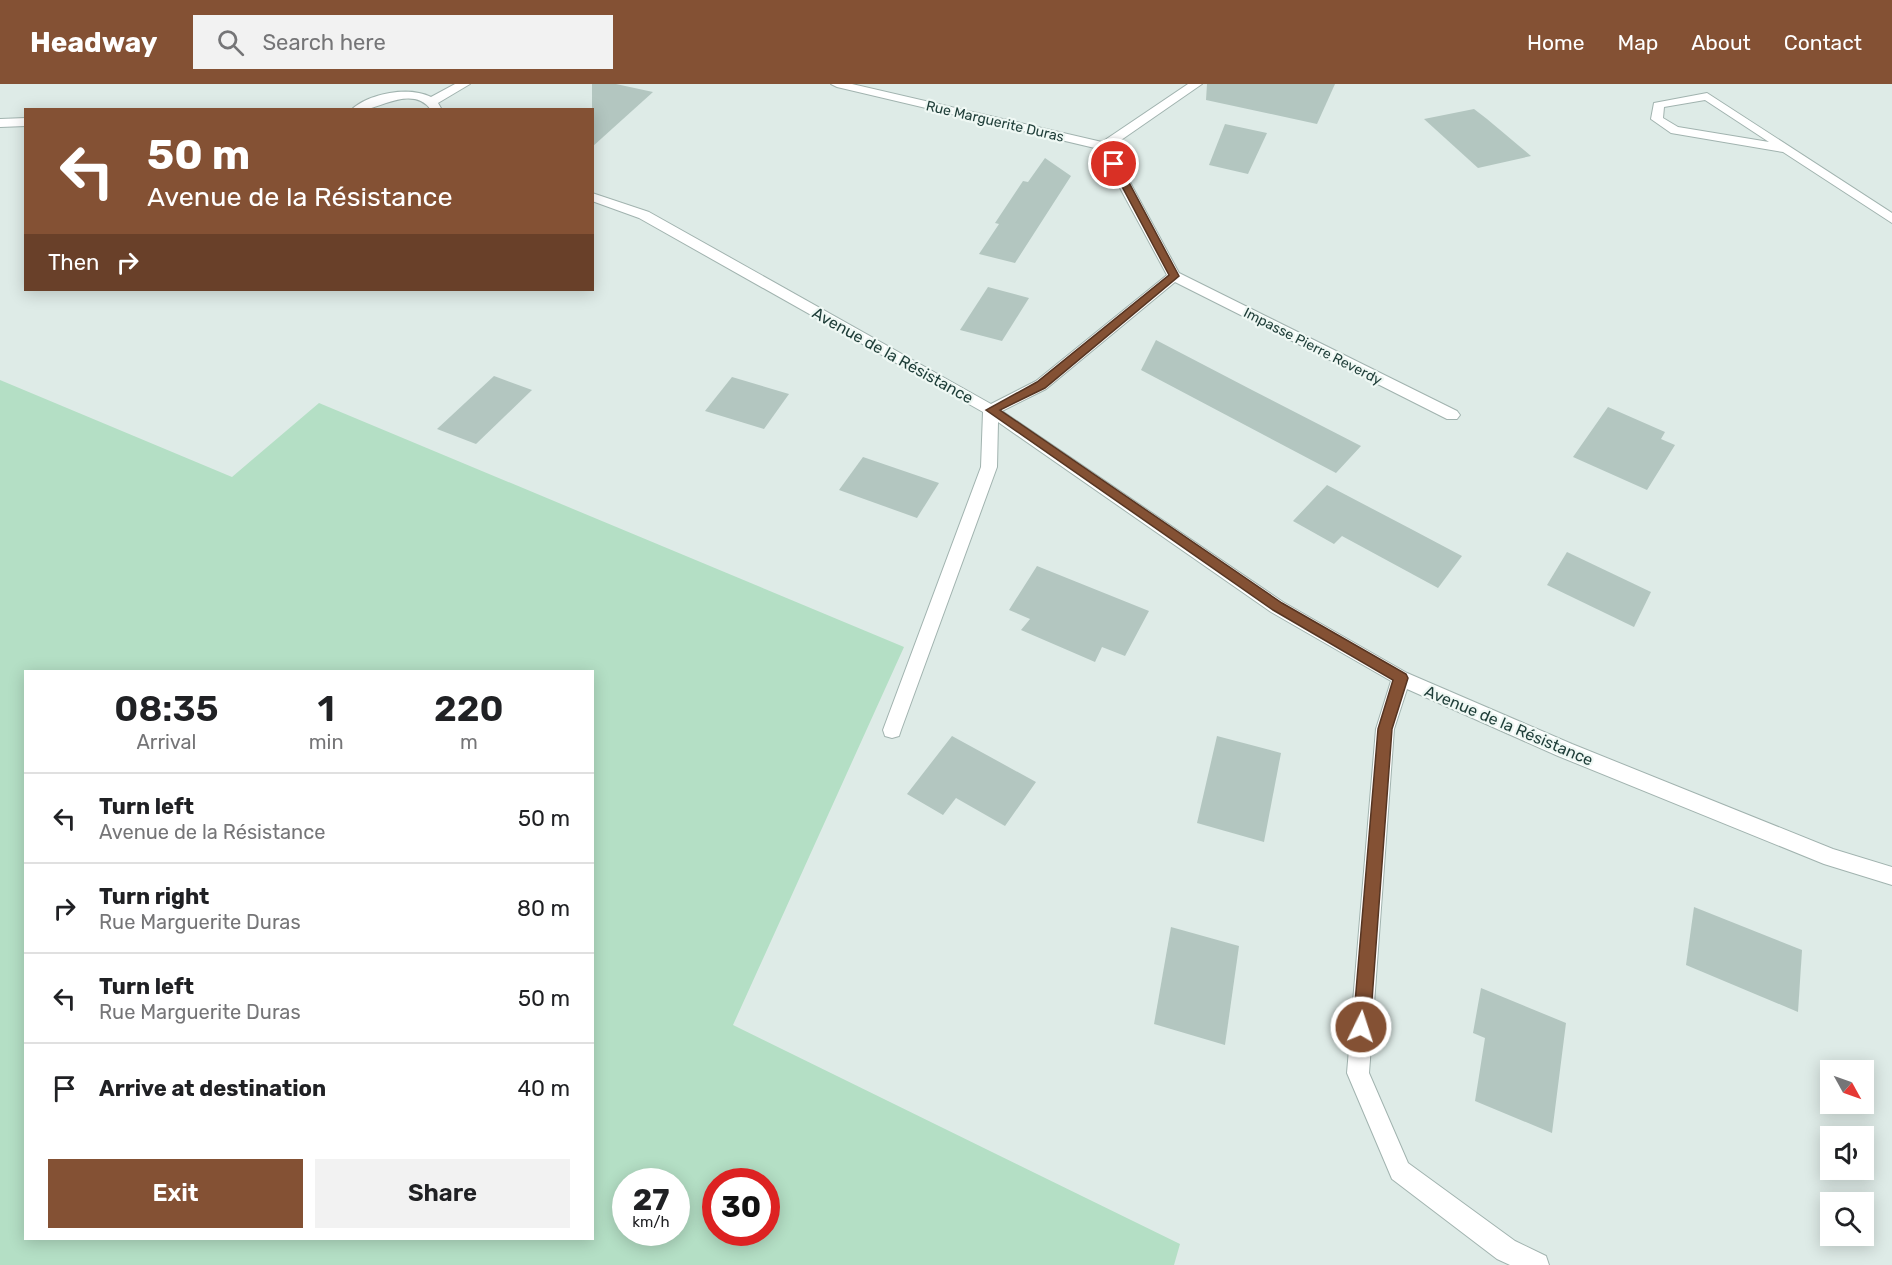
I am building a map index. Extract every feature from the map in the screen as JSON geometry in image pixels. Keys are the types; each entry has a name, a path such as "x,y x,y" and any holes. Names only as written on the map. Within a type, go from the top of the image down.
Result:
{"street":[{"path":"359,108 375,99 401,94 414,94 434,105 464,84"},
{"name":"Rue Marguerite Duras","path":"837,84 1104,146"},
{"path":"892,730 989,467 991,410 1041,385 1174,276 1104,146 1196,84"},
{"path":"1786,149 1675,130 1657,119 1658,105 1707,96 1892,219"},
{"path":"0,123 24,122"},
{"name":"Avenue de la Résistance","path":"594,198 644,215 991,410 1277,607 1401,678 1565,750 1831,858 1892,876"},
{"name":"Impasse Pierre Reverdy","path":"1174,276 1452,415"},
{"path":"1401,678 1385,729 1358,1073 1400,1171 1506,1250 1538,1265"}],"green space":[{"path":"0,380 232,477 319,403 904,647 733,1025 1180,1244 1174,1265 0,1265"}],"building":[{"path":"592,84 616,84 653,92 594,145 594,108 592,108"},
{"path":"1207,84 1335,84 1317,124 1206,100"},
{"path":"1474,109 1531,156 1478,168 1424,119"},
{"path":"1225,124 1267,133 1248,174 1209,165"},
{"path":"1045,158 1071,176 1015,263 979,254 999,224 995,223 1023,181 1028,182"},
{"path":"988,287 1029,298 1002,341 960,330"},
{"path":"1156,340 1361,446 1336,473 1141,370"},
{"path":"494,376 532,390 476,444 437,429"},
{"path":"732,377 789,394 764,429 705,411"},
{"path":"1608,407 1665,432 1661,439 1675,445 1647,490 1573,457"},
{"path":"863,457 939,483 917,518 839,490"},
{"path":"1327,485 1462,556 1438,588 1342,536 1334,544 1293,521"},
{"path":"1567,552 1651,592 1634,627 1547,585"},
{"path":"1037,566 1149,611 1125,656 1102,647 1095,662 1021,630 1030,619 1009,610"},
{"path":"952,736 1036,782 1005,826 956,798 943,815 907,794"},
{"path":"1217,736 1281,753 1264,842 1197,823"},
{"path":"1694,907 1802,950 1798,1012 1686,965"},
{"path":"1171,927 1239,946 1225,1045 1154,1024"},
{"path":"1481,988 1566,1023 1552,1133 1475,1101 1485,1038 1473,1033"}],"route":[{"path":"1114,164 1174,276 1041,385 991,410 1277,607 1401,678 1385,729 1361,1027"}]}
